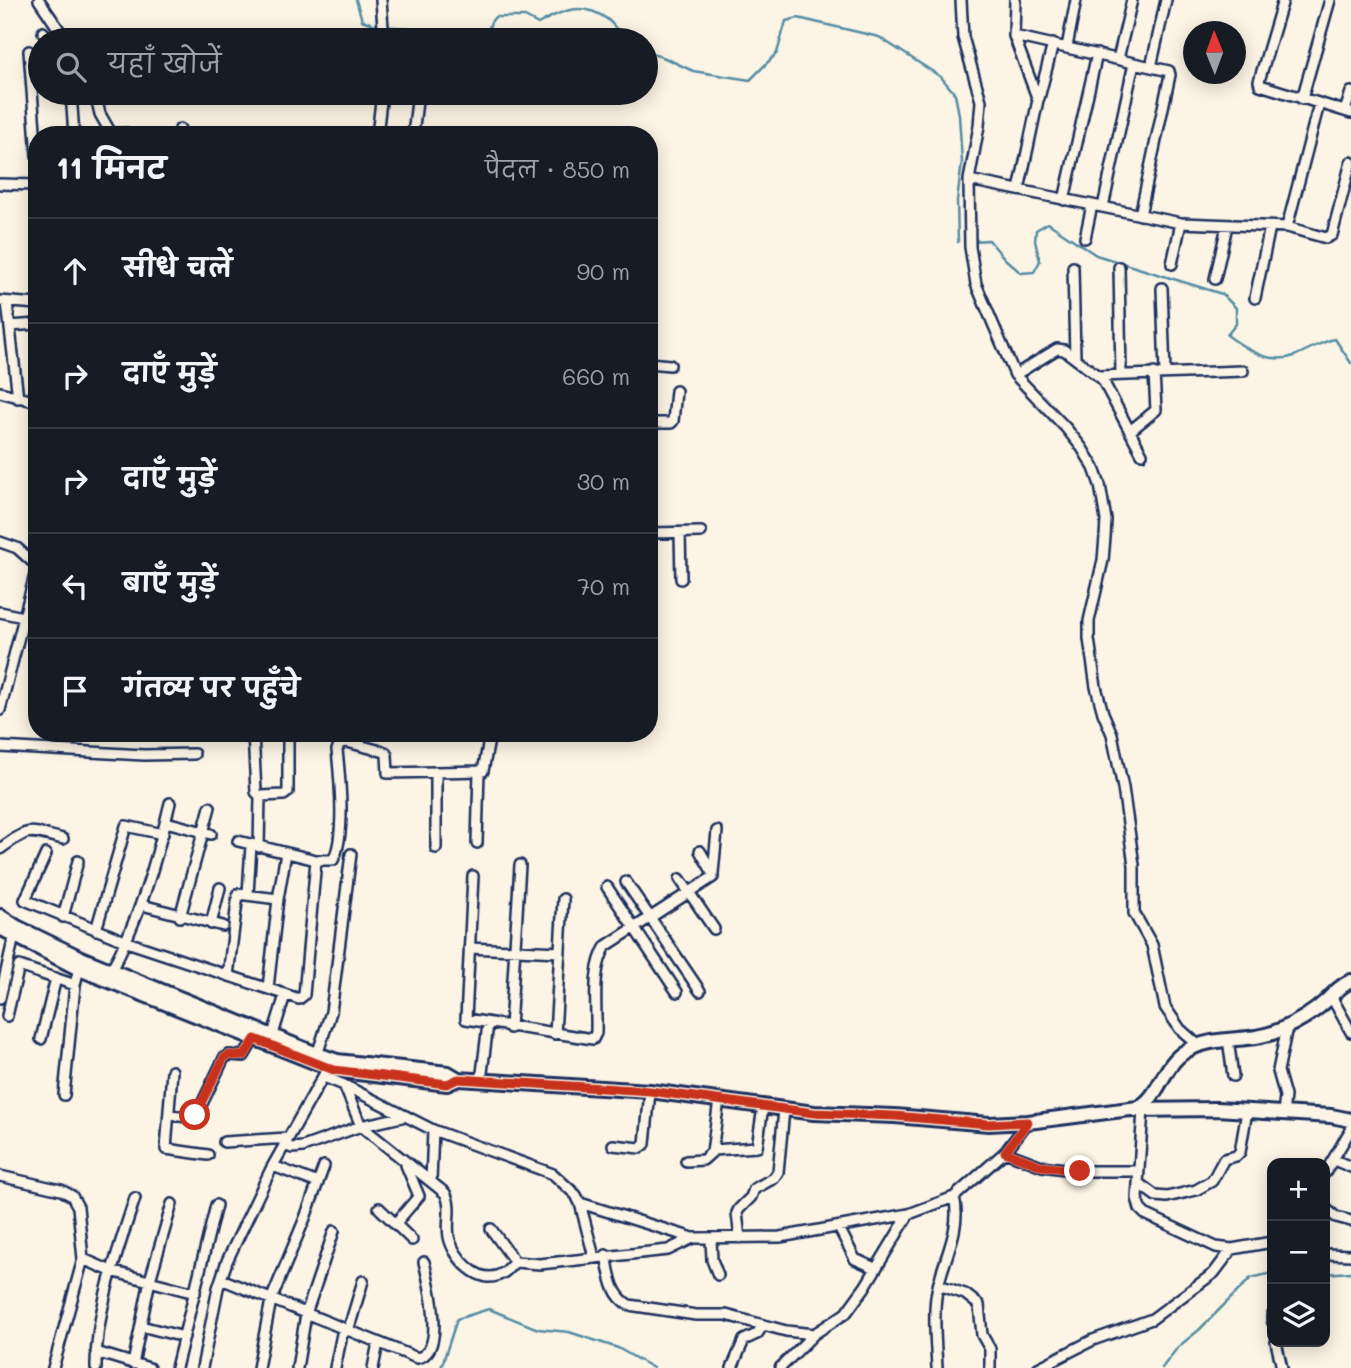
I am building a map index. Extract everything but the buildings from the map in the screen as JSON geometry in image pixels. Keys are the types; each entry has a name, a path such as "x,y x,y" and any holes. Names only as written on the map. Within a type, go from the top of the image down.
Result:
{"street":[{"path":"39,0 58,28"},
{"path":"381,0 383,28"},
{"path":"961,0 962,29 981,101 969,180 970,247 976,284 1015,375 1082,448 1100,485 1106,520 1105,537 1103,560 1089,621 1089,639 1096,687 1112,734 1123,789 1133,865 1134,913 1152,945 1165,1007 1180,1030 1198,1045"},
{"path":"1015,0 1014,36 1038,100"},
{"path":"1067,47 1076,0"},
{"path":"1118,59 1132,0"},
{"path":"1152,67 1166,0"},
{"path":"1283,0 1259,83 1263,87 1348,112 1351,92"},
{"path":"1303,99 1330,0"},
{"path":"1014,36 1166,70 1170,75 1140,215"},
{"path":"1019,190 1053,44"},
{"path":"1064,200 1097,54"},
{"path":"1103,207 1134,63"},
{"path":"1287,228 1319,104"},
{"path":"33,105 35,126"},
{"path":"73,105 74,126"},
{"path":"98,105 107,126"},
{"path":"378,126 381,105"},
{"path":"415,126 417,105"},
{"path":"969,180 1181,223 1287,228 1330,237 1351,162"},
{"path":"0,175 0,184 28,185"},
{"path":"1085,238 1092,205"},
{"path":"1172,264 1181,223"},
{"path":"1214,279 1227,226"},
{"path":"1255,298 1270,227"},
{"path":"1073,267 1075,358"},
{"path":"1119,267 1121,375"},
{"path":"1162,288 1165,373"},
{"path":"18,398 10,326 4,302 28,303"},
{"path":"10,326 28,325"},
{"path":"1015,375 1058,349 1064,350 1099,376 1142,454"},
{"path":"658,364 670,365"},
{"path":"1099,376 1244,371"},
{"path":"1130,431 1156,410 1154,373"},
{"path":"658,423 673,421 676,391"},
{"path":"0,392 28,400"},
{"path":"658,533 701,533"},
{"path":"680,533 681,579"},
{"path":"0,542 17,548 28,558"},
{"path":"0,710 28,601"},
{"path":"0,612 28,617"},
{"path":"248,894 260,796 256,792 253,742"},
{"path":"260,796 284,795 288,792 288,742"},
{"path":"238,841 316,860 333,860 336,854 340,799 337,750 340,743 347,742 385,752 388,773 483,771 489,742"},
{"path":"0,747 144,755 194,754"},
{"path":"477,843 479,771"},
{"path":"436,772 436,848"},
{"path":"109,974 127,942 142,905 170,803"},
{"path":"180,917 207,833 210,807"},
{"path":"166,822 207,833"},
{"path":"96,930 127,826 163,834"},
{"path":"0,849 23,832 30,831 63,839"},
{"path":"472,876 465,1017 469,1021 589,1039 595,1037 598,969 606,946 709,880 713,873 717,831"},
{"path":"700,851 713,873"},
{"path":"46,853 25,900 127,942 299,999 304,995 316,860"},
{"path":"268,988 286,853"},
{"path":"316,1058 331,1012 351,854"},
{"path":"63,917 78,861"},
{"path":"510,1028 520,864"},
{"path":"680,879 714,929"},
{"path":"626,882 700,991"},
{"path":"607,887 677,992"},
{"path":"211,924 220,888"},
{"path":"228,976 238,894 278,899"},
{"path":"555,1034 563,899"},
{"path":"142,905 223,926"},
{"path":"0,916 15,931"},
{"path":"0,928 15,931 80,963 316,1058 344,1085 433,1130 553,1174 576,1195 580,1203 594,1257"},
{"path":"0,998 15,931"},
{"path":"469,947 560,952"},
{"path":"64,1095 75,985 80,963"},
{"path":"7,1016 19,966 75,985"},
{"path":"41,1039 56,978"},
{"path":"1128,1110 1146,1104 1152,1098 1167,1068 1184,1052 1198,1045 1228,1039 1260,1037 1287,1027 1351,982"},
{"path":"272,1040 285,995"},
{"path":"1331,996 1351,1032"},
{"path":"481,1081 488,1024"},
{"path":"1283,1114 1285,1096 1278,1071 1287,1027"},
{"path":"169,1115 195,1115 224,1058 229,1055 244,1056 257,1034"},
{"path":"1228,1039 1233,1076"},
{"path":"327,1068 447,1084 458,1079 650,1091 784,1110 989,1124 1128,1110 1217,1109 1331,1116 1351,1120"},
{"path":"202,1368 227,1261 273,1166 327,1068"},
{"path":"172,1071 166,1149 208,1156"},
{"path":"344,1085 361,1126 448,1197 449,1236 452,1246 474,1272 491,1276 503,1273 516,1262 540,1264 668,1250 693,1238"},
{"path":"613,1145 639,1147 645,1144 650,1091"},
{"path":"685,1161 704,1160 711,1156 719,1100"},
{"path":"713,1150 757,1147 762,1107"},
{"path":"740,1238 737,1213 739,1209 751,1197 754,1189 774,1178 778,1172 784,1110"},
{"path":"1143,1110 1138,1204 1145,1214 1216,1247 1232,1249 1267,1243"},
{"path":"1138,1183 1156,1196 1167,1197 1207,1186 1218,1175 1224,1159 1241,1152 1247,1111"},
{"path":"224,1142 286,1142 292,1148 303,1147 361,1126 407,1115"},
{"path":"580,1203 693,1238 780,1237 839,1228 909,1214 954,1197 1005,1152 1028,1122"},
{"path":"1330,1165 1351,1129"},
{"path":"430,1181 433,1130"},
{"path":"1005,1152 1042,1166 1080,1171 1139,1171"},
{"path":"1334,1160 1351,1167"},
{"path":"395,1224 419,1196 406,1164"},
{"path":"273,1166 318,1183"},
{"path":"258,1368 271,1300 324,1166"},
{"path":"0,1176 61,1190 72,1196 78,1207 83,1259 53,1368"},
{"path":"937,1368 936,1297 955,1228 957,1209 954,1197"},
{"path":"96,1368 96,1352 111,1271 135,1198"},
{"path":"133,1364 150,1280 172,1204"},
{"path":"176,1368 216,1205"},
{"path":"379,1208 412,1240"},
{"path":"1330,1212 1336,1217 1351,1221"},
{"path":"780,1368 814,1334 846,1313 909,1214"},
{"path":"839,1228 855,1259 875,1268"},
{"path":"491,1229 516,1262"},
{"path":"297,1368 306,1314 334,1231"},
{"path":"711,1239 712,1260 718,1275"},
{"path":"1038,1368 1093,1340 1152,1319 1214,1273 1232,1249"},
{"path":"1330,1254 1351,1255"},
{"path":"606,1255 612,1285 621,1301 629,1306 696,1315 726,1315 790,1332 814,1334"},
{"path":"83,1259 111,1271 195,1293"},
{"path":"221,1279 412,1357 422,1357 428,1353 434,1311 424,1262"},
{"path":"335,1368 363,1281"},
{"path":"939,1285 964,1294 979,1305 982,1335 990,1346 989,1368"},
{"path":"732,1368 744,1340 757,1334 763,1325"},
{"path":"141,1326 184,1337"},
{"path":"373,1368 378,1343"},
{"path":"1277,1347 1282,1368"},
{"path":"96,1352 149,1368"}],"waterway":[{"path":"356,0 362,20 377,26 412,28"},
{"path":"489,28 495,17 525,17 538,24 555,15 581,9 598,13 616,28"},
{"path":"658,56 693,71 750,80 777,53 786,21 798,18 879,37 941,77 955,94 962,162 957,201 958,242"},
{"path":"973,241 989,240 1021,273 1034,272 1040,261 1035,241 1036,230 1048,223 1096,255 1222,294 1236,308 1236,324 1227,335 1259,354 1285,358 1335,339 1351,363"},
{"path":"1330,1274 1351,1272"},
{"path":"1162,1368 1178,1347 1251,1278 1267,1274"},
{"path":"441,1368 457,1319 489,1309 538,1329 569,1332 618,1348 653,1368"}],"route":[{"path":"195,1115 224,1058 229,1055 244,1056 255,1039 334,1070 379,1077 447,1084 458,1079 650,1091 814,1113 989,1124 1028,1122 1005,1152 1042,1166 1080,1171"}]}
